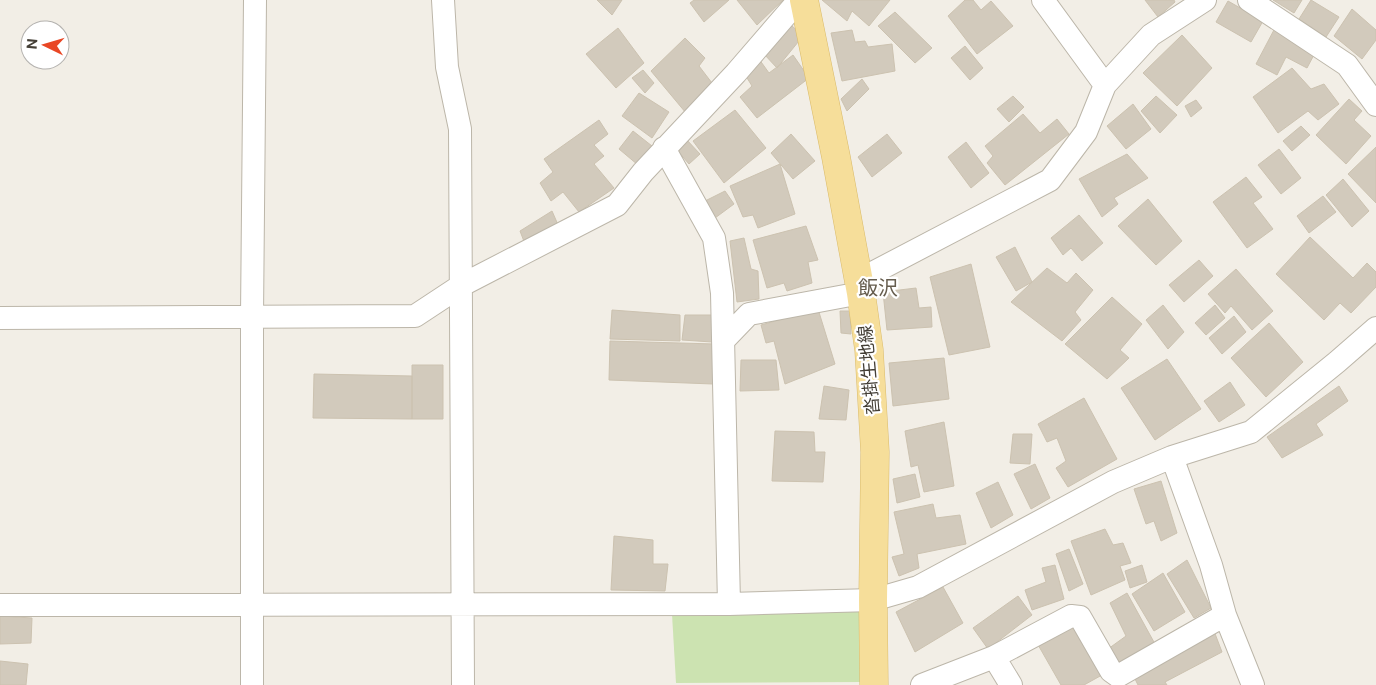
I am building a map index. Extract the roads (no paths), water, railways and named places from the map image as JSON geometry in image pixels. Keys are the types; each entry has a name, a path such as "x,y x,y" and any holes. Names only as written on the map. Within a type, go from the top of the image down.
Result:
{"main road":[{"name":"沓掛生地線","path":"804,0 836,157 870,350 876,452 873,600 874,685"}],"street":[{"path":"252,685 252,316 255,0"},
{"path":"443,0 447,67 460,129 463,685"},
{"path":"0,318 415,316 462,285 617,205 664,148 736,73 799,0"},
{"path":"1043,0 1105,85"},
{"path":"724,340 749,314 860,286 1050,180 1086,132 1105,85 1151,36 1205,0"},
{"path":"1249,0 1347,65 1376,105"},
{"path":"664,148 714,238 722,293 729,604"},
{"path":"0,605 729,604 873,600 918,586 1113,482 1172,457 1250,432 1376,328"},
{"path":"1172,457 1211,565 1225,615 1253,685"},
{"path":"922,685 994,657 1071,616 1080,617 1111,671 1118,676 1225,615"},
{"path":"994,657 1011,685"}],"district":[{"name":"飯沢","path":"878,288"}]}
